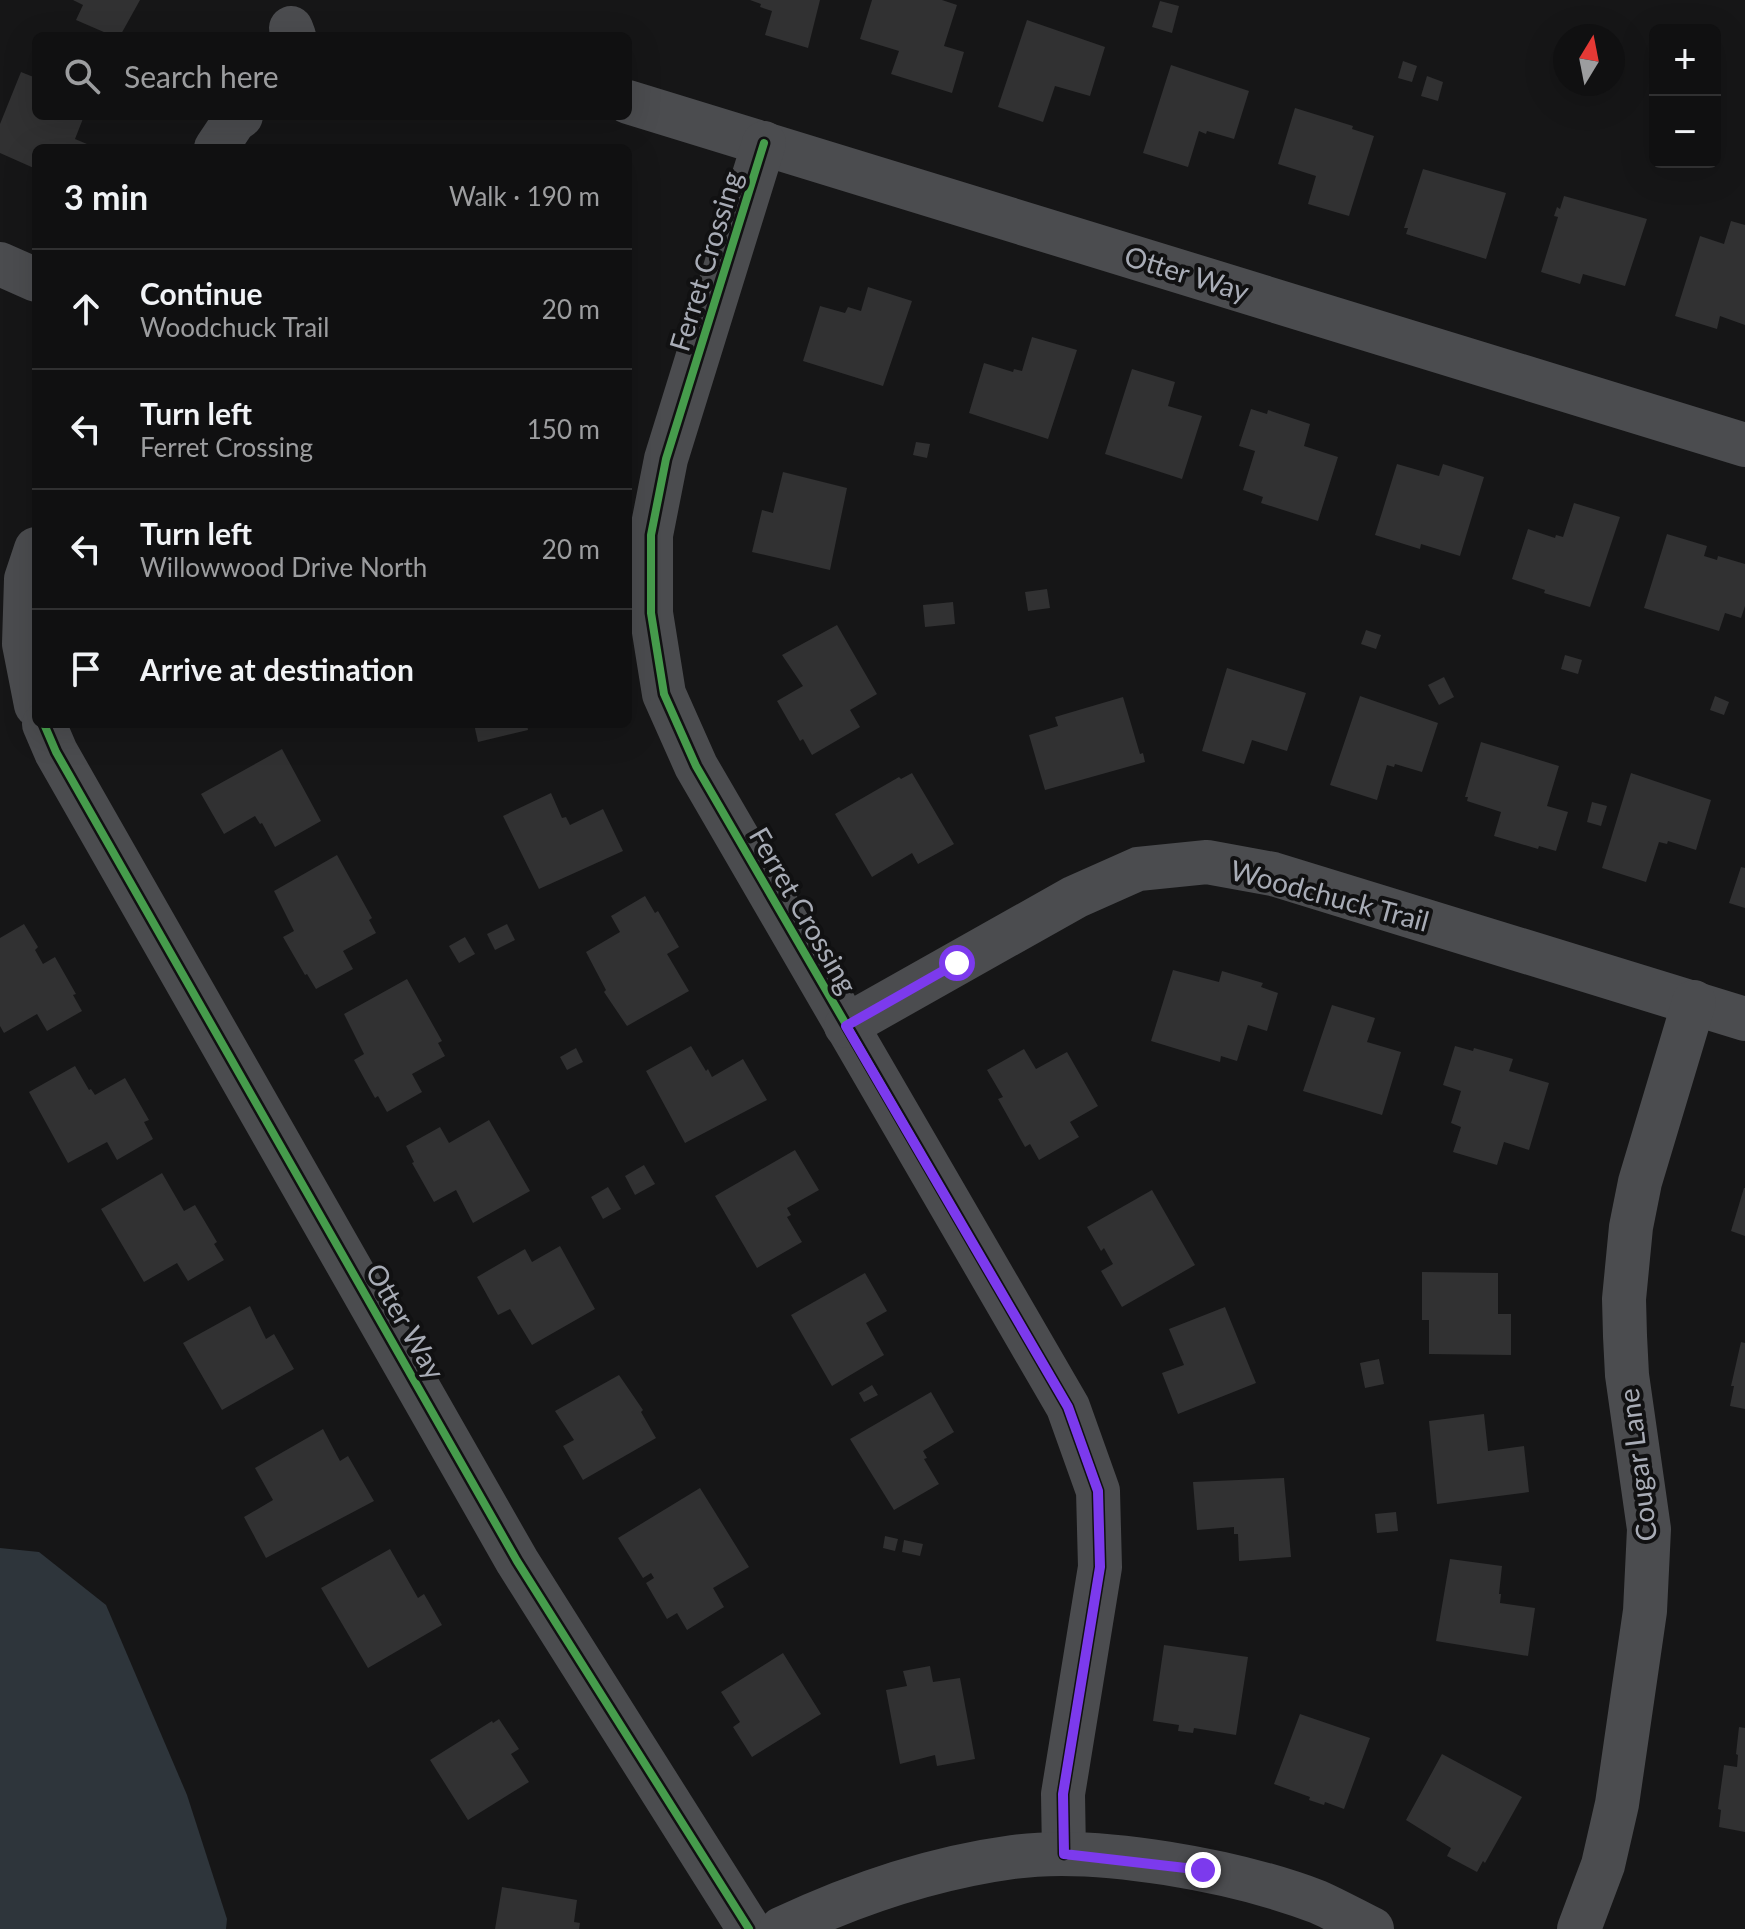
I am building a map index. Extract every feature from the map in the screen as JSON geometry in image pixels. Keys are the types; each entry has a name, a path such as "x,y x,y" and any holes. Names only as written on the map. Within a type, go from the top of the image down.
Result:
{"street":[{"name":"Otter Way","path":"632,103 1745,445"},
{"path":"219,144 235,120"},
{"name":"Ferret Crossing","path":"764,143 666,459 651,535 651,613 664,694 696,766 1068,1407 1098,1491 1100,1567 1063,1794 1064,1854"},
{"path":"0,264 32,278"},
{"path":"32,561 26,579 24,644 32,685"},
{"name":"Otter Way","path":"46,728 56,752 517,1561 749,1929"},
{"name":"Woodchuck Trail","path":"846,1026 1075,897 1138,869 1207,862 1273,874 1745,1019"},
{"name":"Cougar Lane","path":"1579,1929 1603,1865 1617,1804 1645,1611 1649,1529 1627,1375 1624,1299 1631,1227 1642,1178 1694,1002"},
{"path":"781,1929 825,1908 920,1875 1015,1857 1064,1854 1222,1873 1317,1902 1372,1929"}],"shaded area":[{"path":"0,1548 39,1552 106,1605 187,1795 227,1919 226,1929 0,1929"}],"building":[{"path":"73,0 140,0 122,32 104,32 76,20 83,5"},
{"path":"750,0 820,0 808,48 765,35 772,11"},
{"path":"872,0 942,0 957,5 944,46 964,52 952,93 891,74 899,51 860,39"},
{"path":"1160,1 1179,6 1172,33 1152,27"},
{"path":"1027,20 1105,47 1090,96 1055,86 1043,122 998,107"},
{"path":"1403,61 1417,66 1412,82 1398,78"},
{"path":"1171,65 1249,91 1234,139 1199,131 1188,167 1143,153"},
{"path":"21,72 32,76 32,120 82,120 75,139 87,144 32,144 32,167 0,153 0,124"},
{"path":"1427,76 1443,82 1438,101 1421,96"},
{"path":"1295,108 1353,126 1352,129 1374,136 1349,216 1308,204 1316,176 1278,164"},
{"path":"1423,169 1506,193 1486,259 1406,234 1408,228 1404,228"},
{"path":"1564,196 1647,219 1625,286 1583,274 1580,284 1541,272 1558,217 1554,216"},
{"path":"1731,221 1745,225 1745,325 1720,316 1717,329 1675,316 1700,236 1724,244"},
{"path":"868,287 912,301 883,386 803,361 820,306 845,313 848,307 861,311"},
{"path":"1032,337 1077,350 1048,439 969,413 984,363 1013,372 1014,369 1022,371"},
{"path":"1132,369 1175,382 1168,406 1202,416 1182,479 1105,454"},
{"path":"1251,409 1267,414 1268,410 1310,424 1304,446 1338,457 1318,521 1261,503 1263,497 1243,490 1255,451 1239,446"},
{"path":"916,442 930,444 927,458 913,455"},
{"path":"1397,464 1439,476 1443,464 1484,477 1460,556 1421,544 1420,549 1375,535"},
{"path":"783,472 847,488 830,570 752,552 762,510 773,513"},
{"path":"1574,503 1620,517 1590,607 1512,579 1528,529 1555,538 1556,535 1563,537"},
{"path":"1667,534 1707,546 1704,556 1717,560 1718,556 1745,564 1745,606 1741,618 1725,613 1719,631 1644,608"},
{"path":"1047,589 1050,608 1028,611 1025,592"},
{"path":"953,602 955,624 925,627 923,605"},
{"path":"837,625 877,694 850,710 860,727 812,755 803,739 800,741 777,701 803,686 782,655"},
{"path":"1366,630 1381,635 1376,649 1361,644"},
{"path":"1565,655 1582,660 1578,674 1561,669"},
{"path":"1227,668 1306,693 1287,751 1252,740 1244,764 1202,751"},
{"path":"1444,677 1454,697 1439,705 1428,685"},
{"path":"1360,696 1438,723 1422,772 1395,764 1394,767 1387,765 1377,800 1330,785"},
{"path":"1715,696 1729,702 1724,715 1710,710"},
{"path":"1123,697 1145,762 1045,790 1029,735 1058,726 1055,717"},
{"path":"475,728 528,728 528,730 478,742"},
{"path":"1481,742 1559,766 1547,806 1568,812 1556,851 1494,836 1501,812 1467,801 1468,797 1465,797"},
{"path":"282,749 321,821 275,847 255,816 224,834 201,794"},
{"path":"912,773 954,844 918,864 912,853 872,877 835,814 899,777 901,779"},
{"path":"1631,773 1711,800 1696,850 1668,841 1667,844 1659,842 1646,882 1602,868"},
{"path":"551,793 562,818 566,817 570,825 603,809 623,851 539,889 503,816"},
{"path":"1592,802 1607,806 1601,826 1587,822"},
{"path":"337,855 372,918 369,920 376,933 343,951 353,969 316,989 283,937 294,931 274,891"},
{"path":"1741,867 1745,868 1745,908 1729,903"},
{"path":"645,896 655,913 658,911 679,947 667,954 689,991 627,1026 604,992 606,990 586,952 620,932 611,916"},
{"path":"24,924 38,947 35,950 43,964 55,957 82,1011 47,1031 37,1014 4,1033 0,1026 0,938"},
{"path":"507,924 515,940 495,950 487,934"},
{"path":"465,937 475,954 459,963 449,946"},
{"path":"1173,970 1219,982 1222,971 1263,983 1261,987 1278,993 1267,1031 1248,1025 1237,1061 1221,1056 1220,1062 1151,1041"},
{"path":"407,979 442,1041 438,1043 445,1056 412,1074 422,1092 387,1112 378,1096 375,1098 354,1060 364,1054 344,1014"},
{"path":"1332,1005 1375,1018 1367,1042 1401,1052 1382,1115 1303,1091"},
{"path":"691,1046 712,1077 743,1059 767,1100 685,1143 646,1071"},
{"path":"1455,1046 1513,1059 1509,1071 1549,1083 1529,1150 1504,1142 1497,1165 1453,1152 1461,1127 1451,1123 1461,1091 1443,1085"},
{"path":"576,1048 583,1062 567,1070 560,1057"},
{"path":"1024,1049 1036,1069 1067,1052 1098,1106 1070,1122 1079,1137 1039,1160 1030,1144 1025,1147 998,1099 1003,1097 987,1070"},
{"path":"75,1066 95,1095 125,1078 149,1120 144,1122 153,1139 117,1160 107,1142 68,1163 29,1092"},
{"path":"489,1120 530,1191 473,1223 456,1190 434,1202 406,1146 440,1127 449,1143"},
{"path":"795,1150 819,1190 787,1208 791,1215 787,1217 802,1242 757,1268 715,1196"},
{"path":"644,1165 655,1184 635,1195 625,1176"},
{"path":"162,1173 184,1211 195,1205 224,1260 188,1281 177,1263 144,1282 101,1209"},
{"path":"608,1187 621,1209 603,1219 591,1197"},
{"path":"1745,1188 1745,1236 1731,1231"},
{"path":"1152,1190 1195,1265 1122,1307 1101,1271 1113,1264 1087,1227"},
{"path":"560,1246 595,1309 532,1345 510,1309 498,1315 477,1277 525,1249 532,1262"},
{"path":"1422,1272 1498,1273 1498,1314 1511,1314 1511,1355 1429,1354 1429,1320 1422,1320"},
{"path":"865,1273 887,1311 866,1323 884,1355 832,1386 791,1315"},
{"path":"250,1306 266,1339 274,1334 294,1369 222,1410 183,1343"},
{"path":"1225,1307 1256,1383 1178,1414 1162,1373 1184,1365 1169,1329"},
{"path":"1741,1342 1745,1343 1745,1409 1730,1406 1734,1386 1731,1386"},
{"path":"1379,1359 1384,1384 1365,1388 1360,1363"},
{"path":"619,1375 643,1410 641,1412 656,1438 583,1480 563,1446 574,1440 555,1411"},
{"path":"872,1385 878,1395 864,1402 859,1393"},
{"path":"931,1392 954,1432 923,1451 927,1458 924,1459 939,1484 894,1510 850,1439"},
{"path":"1484,1414 1488,1451 1524,1446 1529,1492 1437,1504 1429,1421"},
{"path":"323,1429 340,1461 348,1456 374,1501 266,1558 244,1517 273,1500 255,1468"},
{"path":"1284,1478 1291,1557 1239,1561 1238,1534 1234,1534 1234,1527 1197,1530 1193,1482"},
{"path":"700,1488 749,1567 713,1588 724,1607 687,1630 677,1613 667,1619 646,1583 654,1578 651,1573 643,1578 618,1538"},
{"path":"1396,1512 1398,1531 1377,1533 1375,1514"},
{"path":"885,1536 898,1539 895,1551 883,1548"},
{"path":"904,1540 923,1544 920,1556 902,1552"},
{"path":"390,1549 418,1598 424,1594 442,1625 368,1668 321,1588"},
{"path":"1450,1559 1502,1566 1500,1603 1535,1608 1528,1656 1436,1641"},
{"path":"1164,1645 1248,1657 1236,1735 1194,1728 1193,1733 1178,1731 1179,1725 1153,1721"},
{"path":"783,1653 821,1714 752,1757 733,1727 740,1722 721,1692"},
{"path":"930,1666 933,1682 960,1678 975,1759 937,1766 935,1755 900,1764 886,1690 907,1686 903,1671"},
{"path":"1300,1714 1370,1738 1344,1809 1309,1800 1310,1797 1274,1784"},
{"path":"499,1719 519,1749 511,1754 529,1782 468,1820 430,1760"},
{"path":"1739,1727 1745,1728 1745,1832 1719,1827 1721,1810 1718,1809 1724,1765 1737,1767"},
{"path":"1442,1754 1522,1797 1477,1872 1447,1856 1451,1848 1406,1820"},
{"path":"502,1887 577,1900 574,1922 580,1923 579,1929 495,1929"}],"cycle path":[{"path":"764,143 666,459 651,535 651,613 664,694 696,766 1068,1407 1098,1491 1100,1567 1063,1794 1064,1854"},
{"path":"46,728 56,752 517,1561 749,1929"}],"route":[{"path":"957,963 846,1026 1068,1407 1098,1491 1100,1567 1063,1794 1064,1854 1203,1870"}]}
